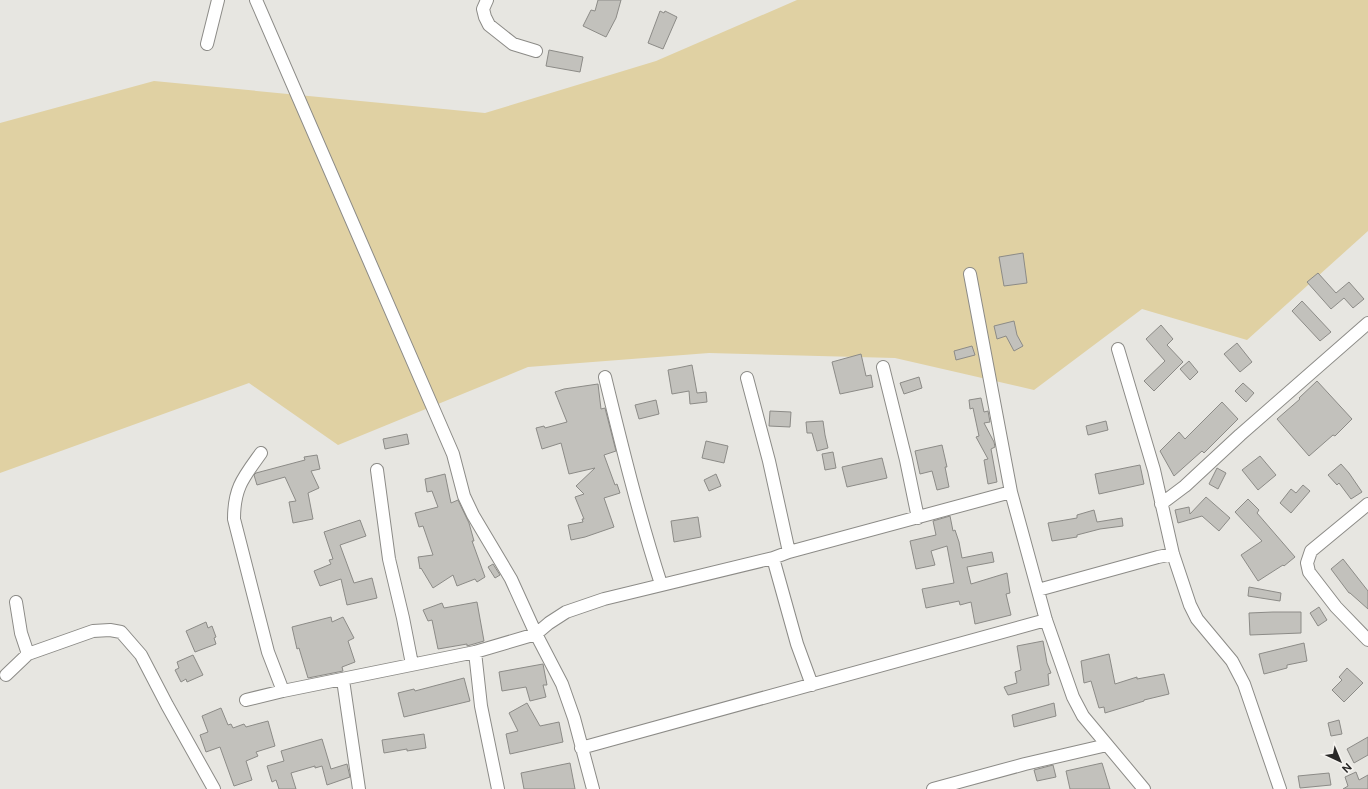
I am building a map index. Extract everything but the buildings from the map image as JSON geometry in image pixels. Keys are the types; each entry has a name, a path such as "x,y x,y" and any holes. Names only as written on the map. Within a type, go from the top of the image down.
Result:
{"street":[{"path":"207,44 218,0"},
{"path":"256,0 453,454 464,496 473,515 511,579 536,634 562,684 574,718 593,789"},
{"path":"487,0 483,9 489,25 513,44 536,51"},
{"path":"970,274 1011,492 1046,620 1073,697 1083,716 1144,789"},
{"path":"1161,504 1185,486 1246,430 1368,323"},
{"path":"1118,349 1154,470 1173,554 1190,605 1197,619 1232,661 1244,684 1280,789"},
{"path":"883,367 906,460 918,518"},
{"path":"605,377 628,473 661,584"},
{"path":"747,378 769,461 789,552"},
{"path":"260,453 241,481 234,502 234,519 268,652 283,691"},
{"path":"377,470 389,559 412,664"},
{"path":"246,700 283,691 475,652 536,634 566,612 604,599 773,558 789,552 1011,492"},
{"path":"1368,504 1311,551 1307,563 1309,572 1336,607 1368,640"},
{"path":"1038,590 1173,554"},
{"path":"773,558 797,644 812,685"},
{"path":"16,602 21,633 28,654"},
{"path":"581,748 1046,620"},
{"path":"6,675 28,654 93,632 110,630 121,632 141,655 214,789"},
{"path":"475,652 481,706 498,789"},
{"path":"342,680 359,789"},
{"path":"933,789 1025,764 1107,745"}],"shaded area":[{"path":"797,0 1368,0 1368,231 1247,340 1142,309 1034,390 895,358 709,353 528,367 338,445 249,383 0,473 0,123 154,81 485,113 656,61"}]}
